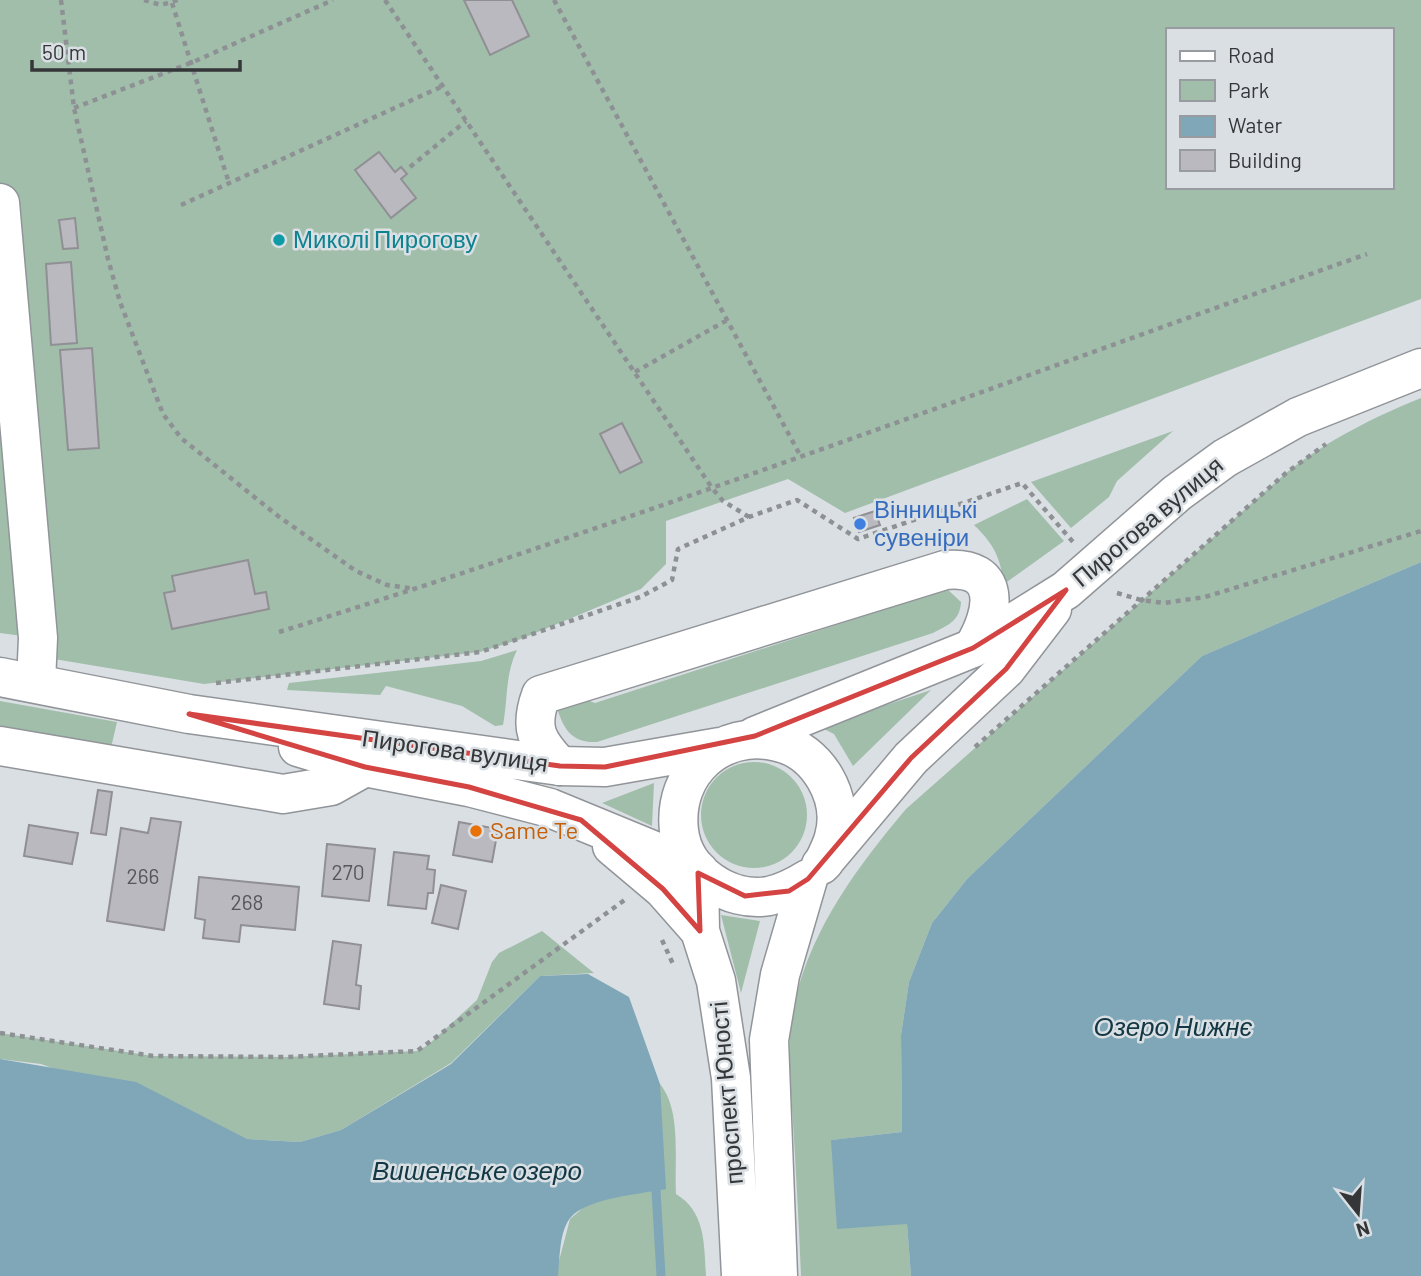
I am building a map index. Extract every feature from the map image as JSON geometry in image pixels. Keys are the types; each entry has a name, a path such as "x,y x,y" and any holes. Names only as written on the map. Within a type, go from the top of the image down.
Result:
{"main road":[{"path":"0,203 38,638 18,680"},
{"name":"Пирогова вулиця","path":"18,680 196,699 560,766 605,767 738,742 973,648 1066,590 1177,493 1225,458 1298,417 1421,368"},
{"path":"560,766 545,750 538,736 533,716 541,695 945,570 965,568 982,578 990,594 991,608 986,626 973,648"},
{"name":"Пирогова вулиця","path":"816,870 911,758 1006,669 1066,590"},
{"name":"Пирогова вулиця","path":"196,699 365,768 469,787 550,808 698,869"},
{"path":"738,742 794,748 810,758 828,780 836,807 835,836 816,870 789,891 767,897 745,897 724,890 698,869 690,860 679,834 679,806 688,779 706,757 738,742"},
{"path":"0,746 283,794 331,786 365,768"},
{"path":"581,820 663,888 700,931"},
{"name":"проспект Юності","path":"698,869 700,931 716,981 726,1037 741,1276"},
{"name":"проспект Юності","path":"778,1276 769,1041 780,975 816,870"}],"path":[{"path":"61,0 74,108 113,282 155,398 170,426 278,516 356,571 387,585 416,589"},
{"path":"144,0 161,5 178,0"},
{"path":"317,0 321,6"},
{"path":"74,108 193,62 333,0"},
{"path":"385,0 712,488 723,501 749,517"},
{"path":"554,0 729,319 800,455"},
{"path":"172,3 193,62 229,183"},
{"path":"181,205 443,86"},
{"path":"410,167 466,121"},
{"path":"279,632 416,589 712,488 1367,254"},
{"path":"635,372 729,319"},
{"path":"967,754 1286,473 1334,439"},
{"path":"196,699 480,652 640,597 672,580 678,549 749,517 797,500 858,539 1022,483 1076,545"},
{"path":"1117,593 1164,603 1205,597 1421,531"},
{"path":"0,1033 153,1056 286,1057 417,1051 636,892"},
{"path":"657,929 679,976"}],"highlighted area":[{"path":"1066,590 1006,669 911,758 808,879 789,891 745,896 698,873 700,931 663,889 581,820 469,787 365,767 189,714 560,766 605,767 755,736 973,648"}],"green space":[{"path":"0,0 1421,0 1421,299 845,513 788,479 666,521 666,564 641,589 521,639 480,652 204,684 54,659 38,638 0,633"},
{"path":"1421,398 1421,562 1202,656 967,879 932,923 909,982 901,1035 902,1132 832,1140 907,1224 911,1276 801,1276 790,1077 792,1015 803,973 825,922 871,852 906,809 1286,473 1351,431"},
{"path":"1173,431 1117,481 1109,497 1071,528 1031,482"},
{"path":"1027,499 1064,541 1004,584 995,552 987,538 974,525"},
{"path":"947,589 961,602 960,608 952,622 933,633 597,742 581,740 570,734 557,708 571,694 595,703"},
{"path":"517,650 509,677 503,725 495,726 462,706 386,686 380,695 287,690 289,683 481,661"},
{"path":"931,690 853,766 834,734 820,727"},
{"path":"0,701 117,722 107,765 0,746"},
{"path":"754,762 774,766 791,778 803,795 807,815 803,835 791,852 774,864 754,868 734,864 717,852 705,835 701,815 705,795 717,778 734,766"},
{"path":"654,783 652,826 602,803"},
{"path":"721,915 760,921 741,993"},
{"path":"542,931 594,973 540,976 451,1063 341,1130 300,1142 247,1139 41,1064 0,1059 0,1033 153,1056 286,1057 417,1051 428,1045 477,1000 492,962 499,953"},
{"path":"660,1084 667,1095 674,1122 676,1194 693,1210 702,1230 706,1276 555,1276 570,1219 584,1207 600,1135"}],"water":[{"name":"Озеро Нижнє","path":"1421,562 1421,1276 911,1276 907,1224 837,1229 831,1140 902,1132 901,1035 909,982 932,923 967,879 1202,656"},
{"name":"Вишенське озеро","path":"588,974 629,997 660,1084 666,1189 602,1201 571,1217 564,1230 558,1276 0,1276 0,1059 136,1082 247,1139 300,1142 341,1130 451,1064 540,976"}],"building":[{"path":"464,0 512,0 529,36 490,55"},
{"path":"379,152 395,172 401,167 407,174 401,179 416,198 391,218 355,170"},
{"path":"75,218 78,248 63,249 59,220"},
{"path":"71,262 77,343 51,345 46,264"},
{"path":"92,348 99,448 68,450 60,350"},
{"path":"622,423 642,462 620,473 600,434"},
{"path":"875,511 880,525 859,532 854,518"},
{"path":"248,560 255,594 266,592 269,609 172,629 164,593 175,591 172,576"},
{"path":"98,790 112,792 106,835 91,833"},
{"path":"151,818 181,822 164,930 107,921 121,828 148,833"},
{"path":"459,822 498,829 492,862 453,855"},
{"path":"29,825 78,833 72,864 24,856"},
{"path":"327,844 375,849 369,901 322,896"},
{"path":"394,852 429,856 427,869 435,870 433,893 428,893 426,909 388,905"},
{"path":"199,877 299,887 295,930 241,925 239,942 203,938 205,920 195,918"},
{"path":"441,885 466,891 458,929 432,923"},
{"path":"333,941 361,945 356,985 361,986 359,1009 324,1004"}],"waterway":[{"path":"656,1190 661,1276"}],"place":[{"name":"Миколі Пирогову","path":"279,240"},
{"name":"Вінницькі сувеніри","path":"860,524"},
{"name":"Same Te","path":"476,831"}]}
